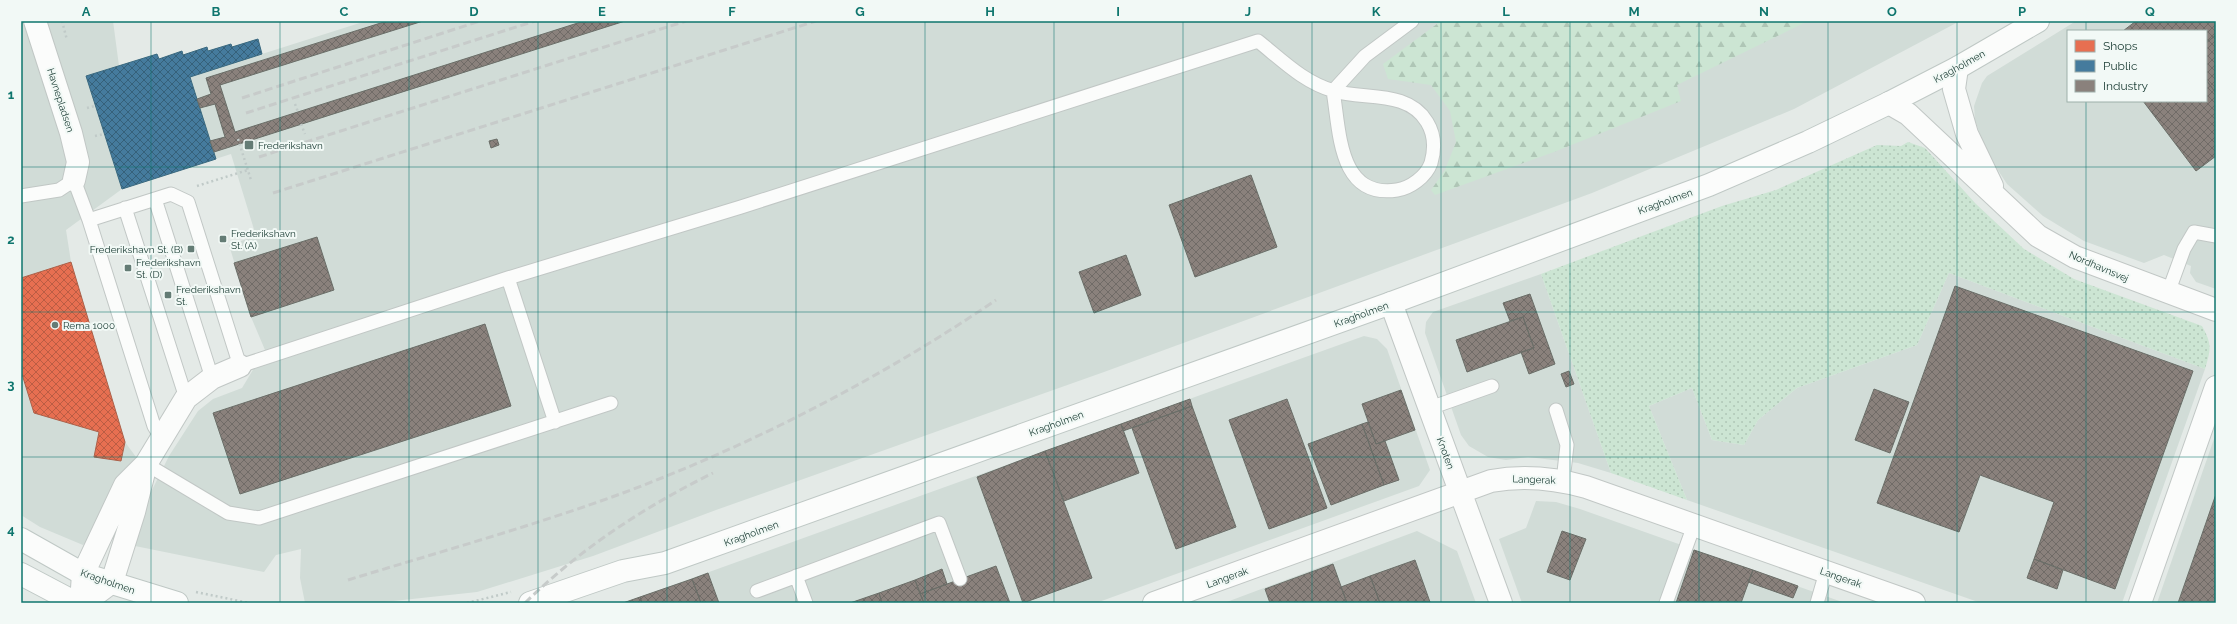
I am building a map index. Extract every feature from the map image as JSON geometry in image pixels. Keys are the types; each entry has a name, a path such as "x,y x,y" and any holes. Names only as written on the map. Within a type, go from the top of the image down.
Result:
{"street":[{"name":"Havnepladsen","path":"35,21 72,133 78,162 74,180"},
{"name":"Kragholmen","path":"578,603 629,584 665,564 1392,303 1709,185 1808,142 1888,103 1957,68 2038,21"},
{"name":"Nordhavnsvej","path":"1957,68 1954,89 1966,134 1996,196"},
{"name":"Nordhavnsvej","path":"1888,103 1908,114 2038,236 2075,257 2216,310"},
{"name":"Knoten","path":"1392,303 1501,603"},
{"path":"81,603 83,574 125,485 146,464 186,398 212,378 240,366"},
{"path":"2140,603 2216,387"},
{"path":"84,603 112,582 134,512 146,464"},
{"name":"Langerak","path":"1154,603 1491,481 1513,477 1563,481 1694,525 1914,603"},
{"name":"Kragholmen","path":"21,539 83,574 177,603"},
{"name":"Kragholmen","path":"522,597 623,571 665,564"},
{"path":"21,574 76,603"}],"lane":[{"path":"1333,91 1365,56 1412,21"},
{"path":"89,220 171,194 188,202 240,366 508,278 757,202 1258,41 1297,74 1333,91 1408,103 1422,114 1432,130 1434,148 1430,165 1419,180 1404,189 1385,192 1368,187 1353,177 1344,161 1333,91"},
{"path":"21,196 59,190 74,180 89,220 154,426 162,439"},
{"path":"155,199 212,378"},
{"path":"125,208 186,398"},
{"path":"2168,293 2184,249 2194,232 2216,236"},
{"path":"508,278 554,422"},
{"path":"1430,408 1492,386"},
{"path":"146,464 228,513 258,518 611,403"},
{"path":"1556,410 1567,445 1563,481"},
{"path":"757,591 939,523 960,579"},
{"path":"1666,603 1694,525"},
{"path":"1817,603 1826,572"},
{"path":"796,576 806,603"}],"path":[{"path":"295,104 298,112"},
{"path":"87,108 95,106"},
{"path":"302,124 305,134"},
{"path":"96,136 104,134"},
{"path":"238,139 251,180"},
{"path":"171,194 248,170"},
{"path":"467,603 522,597"}],"shaded area":[{"path":"21,21 113,21 119,66 157,54 159,59 182,51 183,55 208,51 231,44 232,47 258,39 262,54 366,21 1960,21 1794,109 1592,193 1104,372 716,510 593,556 477,592 375,603 305,603 300,578 301,549 276,555 264,572 135,546 149,496 169,456 198,411 213,399 242,388 265,350 251,317 229,245 256,236 231,154 122,189 66,230 71,262 125,442 136,457 94,535 83,545 40,527 21,515"},
{"path":"2076,21 2216,21 2216,289 2196,282 2190,273 2191,266 2164,255 2144,263 2084,241 2043,216 2007,184 1986,152 1975,120 1974,106 1982,83 1987,76"},
{"path":"1949,273 2205,369 2122,603 1981,603 1687,500 1649,406 1692,388 1712,440 1744,445 1758,420 1797,388 1917,345"},
{"path":"1541,274 1611,473 1578,463 1528,457 1506,460 1488,457 1469,446 1461,435 1425,333 1426,322 1433,312"},
{"path":"1364,336 1377,339 1387,349 1430,470 1419,486 1096,603 623,603"},
{"path":"2216,433 2216,603 2157,603"},
{"path":"1536,501 1556,502 1580,509 1845,603 1522,603 1499,539 1526,528"},
{"path":"1417,531 1457,551 1476,603 1224,603"}],"green space":[{"path":"1441,21 1808,21 1677,85 1681,101 1554,152 1435,195 1431,190 1445,170 1456,142 1450,111 1431,85 1388,79 1383,64"},
{"path":"1908,142 1925,148 1976,204 2024,249 2074,279 2202,326 2208,338 2210,347 2205,369 1949,273 1917,345 1797,388 1758,420 1744,445 1712,440 1692,388 1649,406 1687,500 1611,473 1541,274 1722,206 1776,190 1877,145 1901,146"}],"building: Shops":[{"name":"Rema 1000","path":"71,262 125,442 121,461 94,457 99,432 34,413 21,371 21,278"}],"building: Public":[{"path":"258,39 262,54 190,77 216,159 122,189 86,76 157,54 159,59 182,51 183,55 207,47 208,51 231,44 232,47"}],"building: Industry":[{"path":"387,21 423,21 220,85 235,132 584,21 625,21 214,152 210,141 225,137 215,104 200,108 197,99 211,94 206,78"},
{"path":"2136,21 2216,21 2216,35 2207,42 2207,30 2124,30"},
{"path":"2216,35 2216,93 2207,81 2207,42"},
{"path":"2207,81 2216,93 2216,156 2196,171 2144,102 2207,102"},
{"path":"497,139 499,145 491,148 489,141"},
{"path":"1251,175 1277,247 1195,277 1169,205"},
{"path":"317,237 334,290 251,317 234,263"},
{"path":"1126,255 1141,295 1094,313 1079,272"},
{"path":"1955,286 2193,371 2115,589 2034,559 2054,502 1980,475 1959,532 1877,503"},
{"path":"1530,294 1555,364 1529,374 1521,352 1534,348 1523,317 1510,321 1503,303"},
{"path":"1523,317 1534,348 1467,372 1456,340"},
{"path":"485,324 511,406 240,494 213,413"},
{"path":"1569,371 1574,384 1566,387 1561,374"},
{"path":"1874,389 1909,402 1890,453 1855,440"},
{"path":"1401,390 1415,430 1376,444 1362,404"},
{"path":"1190,399 1192,406 1123,431 1121,424"},
{"path":"1287,399 1327,508 1269,529 1229,420"},
{"path":"1192,406 1236,527 1176,549 1132,428"},
{"path":"1368,422 1376,444 1385,441 1399,480 1384,485 1362,424"},
{"path":"1121,424 1139,473 1064,501 1045,451"},
{"path":"1362,424 1384,485 1331,505 1308,444"},
{"path":"1045,451 1092,578 1023,603 977,477"},
{"path":"2216,494 2216,603 2178,603"},
{"path":"1562,531 1586,539 1570,580 1547,572"},
{"path":"1694,550 1753,570 1741,603 1676,603"},
{"path":"2034,559 2063,570 2057,589 2027,578"},
{"path":"1415,560 1430,602 1380,603 1370,576"},
{"path":"1333,564 1347,603 1270,603 1265,589"},
{"path":"996,566 1010,603 924,603 920,594"},
{"path":"942,569 947,584 920,594 915,580"},
{"path":"1753,570 1798,586 1793,598 1748,582"},
{"path":"708,573 719,603 701,603 692,579"},
{"path":"1370,576 1380,603 1347,603 1341,587"},
{"path":"692,579 701,603 642,603 640,597"},
{"path":"915,580 924,603 882,603 879,593"},
{"path":"879,593 882,603 850,603"},
{"path":"640,597 642,603 623,603"}],"railway":[{"path":"242,98 480,21"},
{"path":"246,113 535,21"},
{"path":"259,157 686,21"},
{"path":"273,193 816,21"},
{"path":"348,580 520,528 623,493 672,474 768,431 816,407 908,356 996,300"},
{"path":"525,603 546,583 590,547 614,530 662,500 713,473"}],"place":[{"name":"Frederikshavn","path":"249,145"},
{"name":"Frederikshavn St. (A)","path":"223,239"},
{"name":"Frederikshavn St. (B)","path":"191,249"},
{"name":"Frederikshavn St. (D)","path":"128,268"},
{"name":"Frederikshavn St.","path":"168,295"},
{"name":"Rema 1000","path":"55,325"}]}
